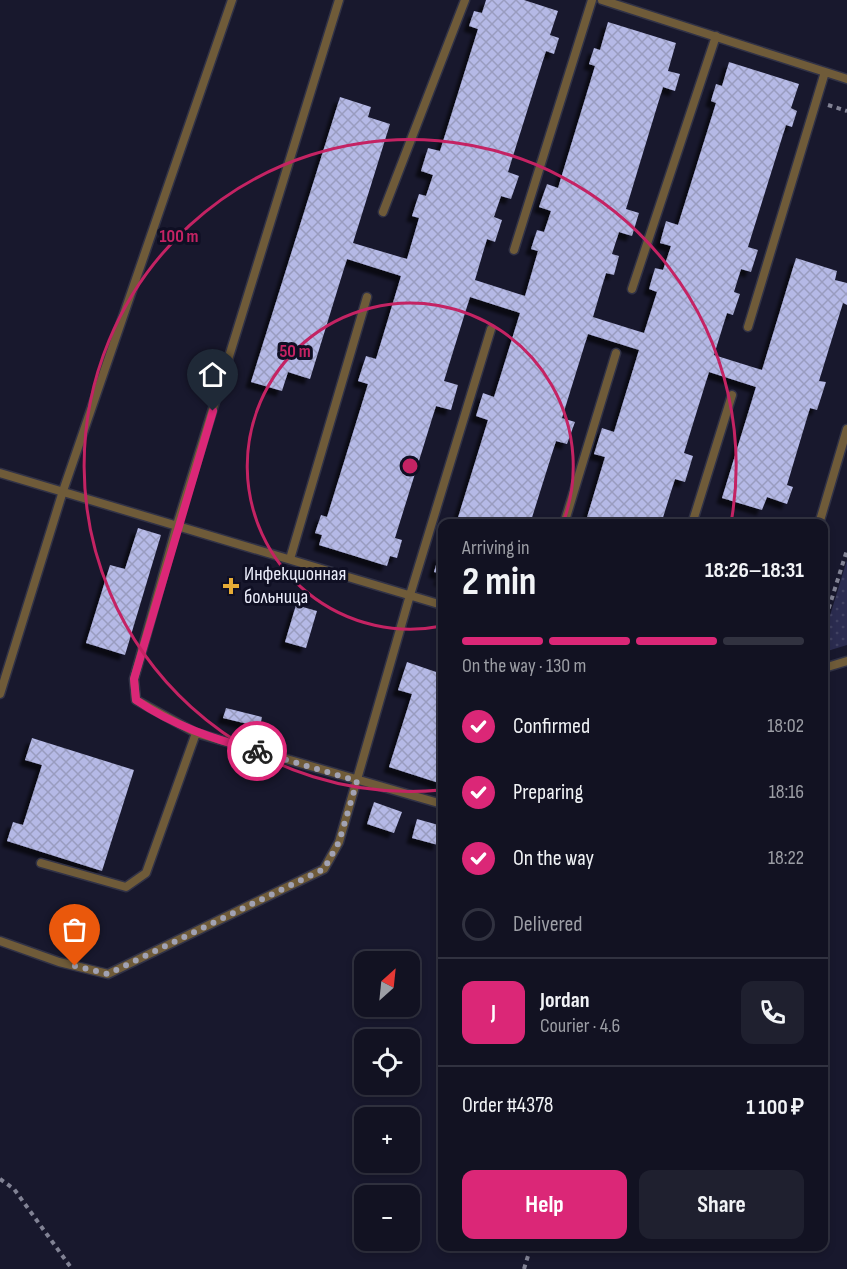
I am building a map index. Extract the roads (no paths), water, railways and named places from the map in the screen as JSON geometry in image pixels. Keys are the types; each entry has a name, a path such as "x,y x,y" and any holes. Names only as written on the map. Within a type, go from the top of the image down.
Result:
{"lane":[{"path":"0,694 63,491 232,0"},
{"path":"339,0 177,525 134,679 136,700 196,733 438,803"},
{"path":"383,212 465,0"},
{"path":"514,250 592,0"},
{"path":"602,0 847,79"},
{"path":"632,289 716,36"},
{"path":"748,327 825,72"},
{"path":"290,559 367,297"},
{"path":"0,941 59,962 108,974 324,869 339,842 410,595 491,329"},
{"path":"566,519 616,352"},
{"path":"694,519 732,395"},
{"path":"820,519 847,429"},
{"path":"0,472 438,603"},
{"path":"828,667 847,662"},
{"path":"41,862 126,887 146,873 196,733"}],"place":[{"name":"Инфекционная больница","path":"231,586"}]}
